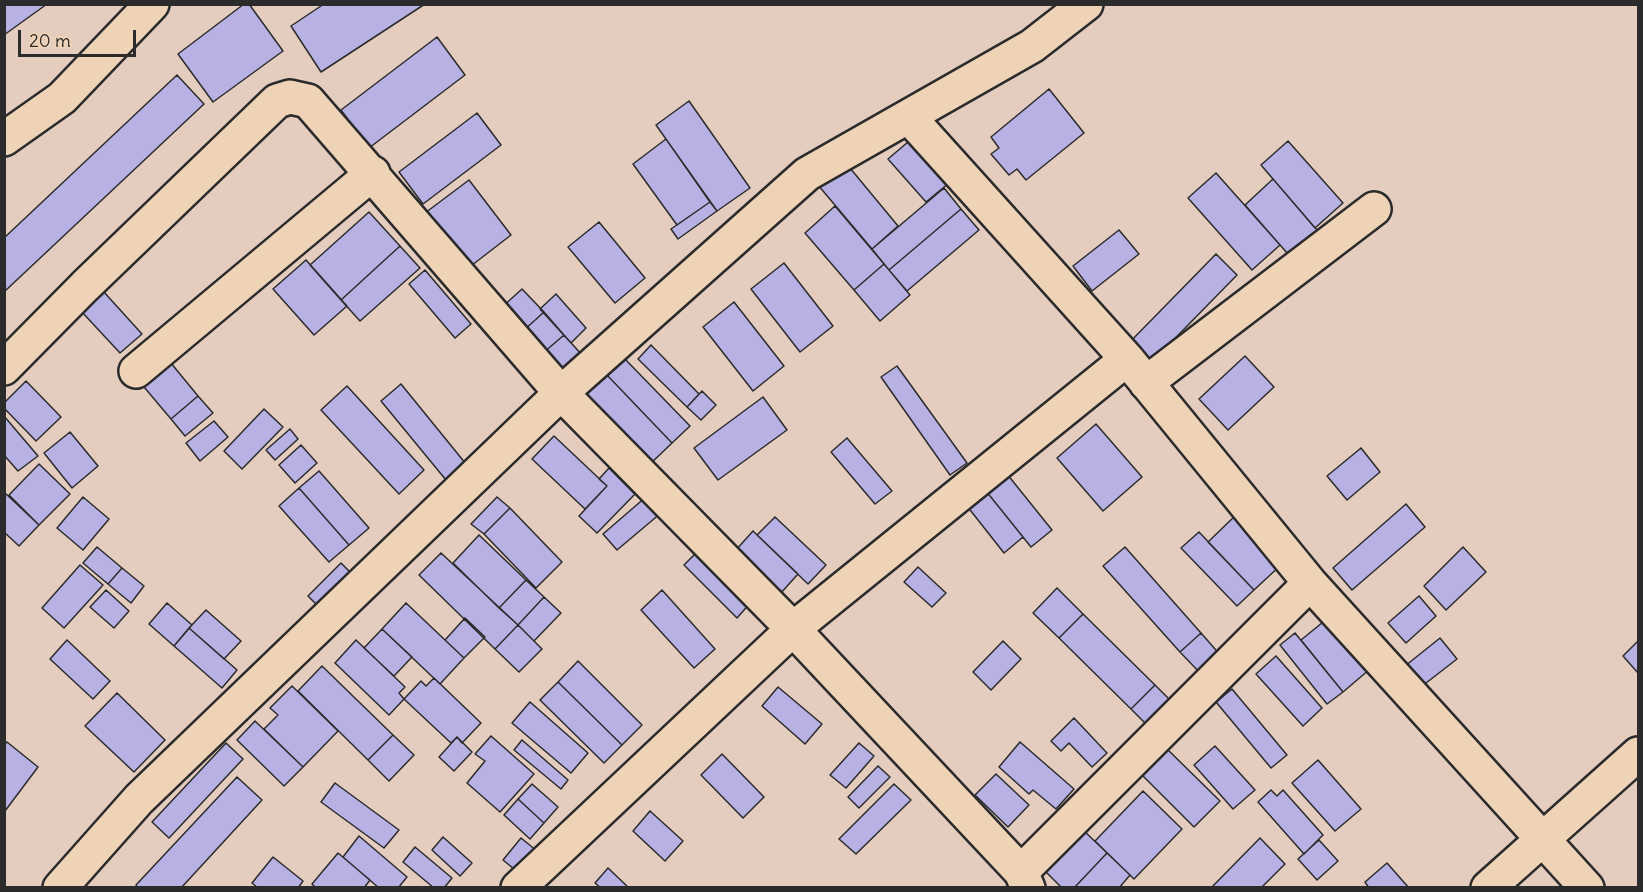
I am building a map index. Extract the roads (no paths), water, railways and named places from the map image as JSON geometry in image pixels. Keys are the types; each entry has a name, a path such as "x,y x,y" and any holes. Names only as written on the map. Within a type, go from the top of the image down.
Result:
{"street":[{"path":"4,139 62,98 152,4"},
{"path":"60,888 139,799 561,393 807,174 1032,46 1086,4"},
{"path":"4,368 85,286 277,101 290,97 308,101 373,173 561,393 793,629 1024,880 1310,583"},
{"path":"909,117 1136,371 1310,583 1587,888"},
{"path":"136,371 373,173"},
{"path":"518,888 793,629 1136,371 1374,209"},
{"path":"1488,888 1638,754"}]}
